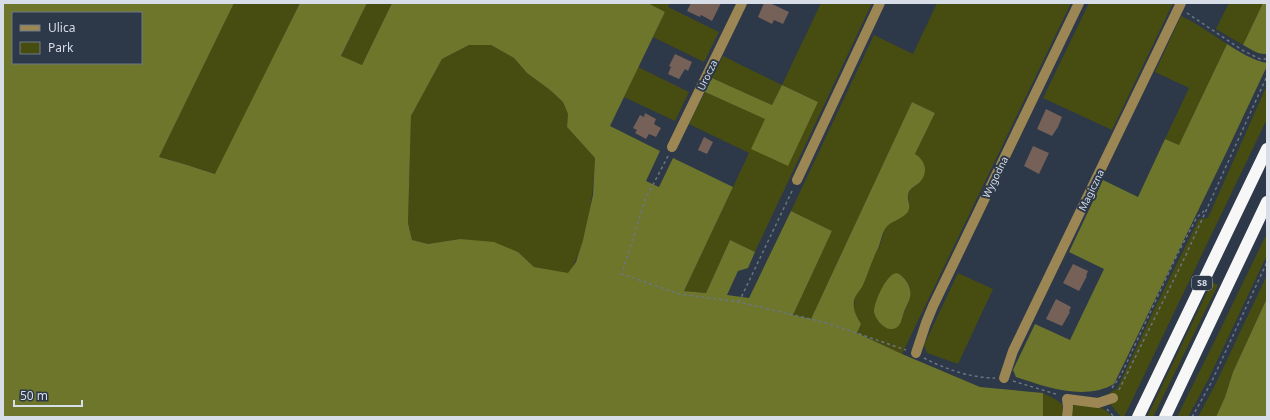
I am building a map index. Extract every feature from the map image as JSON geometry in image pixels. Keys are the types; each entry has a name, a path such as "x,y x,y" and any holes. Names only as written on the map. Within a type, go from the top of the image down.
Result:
{"highway":[{"name":"S8","path":"1138,417 1267,149"},
{"name":"S8","path":"1165,417 1267,202"}],"street":[{"name":"Urocza","path":"672,147 742,3"},
{"path":"797,180 880,3"},
{"name":"Wygodna","path":"916,353 933,306 1079,3"},
{"name":"Magiczna","path":"1004,378 1014,351 1180,5"},
{"path":"1067,417 1067,399 1098,403 1112,398"}],"path":[{"path":"1180,5 1200,22 1242,50 1260,59 1267,59"},
{"path":"1112,398 1121,388 1185,257 1267,76"},
{"path":"672,147 644,200 622,274 678,294 739,302 827,323 916,353 939,365 963,373 985,378 1004,378 1051,392 1067,399"},
{"path":"739,302 797,180"},
{"path":"1114,386 1121,375 1177,255 1197,217 1206,210"},
{"path":"1192,417 1211,383 1267,262"}],"green space":[{"path":"3,3 234,3 159,157 215,174 300,3 367,3 341,56 362,65 392,3 648,3 665,12 610,126 660,151 646,181 659,187 673,158 733,187 684,291 706,293 730,240 755,252 748,268 738,271 727,295 749,298 791,211 832,231 793,315 811,319 912,102 935,113 915,154 925,166 925,170 923,178 911,189 909,193 909,208 907,213 887,226 885,229 863,285 855,297 854,310 861,324 857,333 980,387 1043,393 1043,417 3,417","holes":["469,45 491,45 514,58 527,73 563,102 568,114 567,127 595,158 593,195 583,240 576,262 568,273 534,267 518,252 494,242 460,239 428,244 412,240 408,223 411,116 442,59"]},
{"path":"234,3 300,3 216,174 159,157"},
{"path":"367,3 392,3 362,65 341,57"},
{"path":"648,3 670,3 668,7 719,32 704,62 653,37 665,12"},
{"path":"821,3 872,3 755,252 730,240 706,293 684,291 749,153 689,124 705,92 766,119 818,102 782,85"},
{"path":"937,3 1071,3 902,354 857,333 861,324 854,309 855,297 863,284 874,255 879,248 885,229 889,224 902,217 909,203 908,195 910,190 919,183 915,154 935,113 912,102 811,319 793,315 832,231 791,211 874,35 913,54","holes":["896,273 904,278 910,288 910,297 902,321 874,313 877,299"]},
{"path":"1089,3 1173,3 1112,130 1043,98"},
{"path":"1229,3 1263,3 1243,45 1216,29"},
{"path":"1263,3 1267,3 1267,54 1258,53 1243,45"},
{"path":"1181,16 1227,44 1179,145 1165,139 1189,88 1155,72"},
{"path":"1227,44 1251,58 1267,63 1267,66 1114,384 1102,389 1078,392 1052,388 1016,377 1013,370 1035,324 1070,340 1104,269 1069,252 1103,180 1138,197 1165,139 1179,145"},
{"path":"469,45 491,45 514,58 527,73 550,90 563,102 568,114 567,127 595,158 589,218 581,247 568,274 534,267 518,252 460,239 428,244 412,240 408,223 411,116 442,59"},
{"path":"723,56 782,85 772,105 712,78"},
{"path":"638,67 689,92 675,121 624,97"},
{"path":"712,78 772,105 782,85 818,102 788,166 751,149 765,119 705,92"},
{"path":"1267,85 1267,119 1124,417 1121,417 1111,405 1108,398 1109,395 1112,391 1117,389 1199,219 1208,218"},
{"path":"1267,233 1267,255 1209,378 1188,417 1177,417 1222,326"},
{"path":"896,273 901,275 907,282 910,294 909,301 899,326 894,329 889,329 882,325 875,316 874,312 878,296 888,279"},
{"path":"958,273 993,289 958,364 927,353 924,345"},
{"path":"1267,275 1267,298 1233,372 1225,397 1216,417 1198,417 1217,381"},
{"path":"1212,282 1218,285 1153,417 1147,417"},
{"path":"1267,298 1267,417 1216,417 1225,397 1233,372"},
{"path":"1043,393 1062,404 1063,417 1043,417"},
{"path":"1076,404 1100,407 1112,417 1070,417 1072,407"}],"building":[{"path":"691,3 721,3 712,21 701,15 700,17 687,11"},
{"path":"764,3 770,3 789,12 783,24 774,20 772,24 758,17"},
{"path":"675,54 692,62 688,71 685,69 679,79 668,74 671,67 669,66"},
{"path":"1046,109 1062,117 1052,136 1037,129"},
{"path":"645,113 656,119 654,124 661,128 656,137 649,134 646,139 635,133 637,130 633,128 640,115 644,117"},
{"path":"704,137 713,142 707,154 698,150"},
{"path":"1033,146 1049,153 1039,174 1024,166"},
{"path":"1073,264 1088,271 1079,291 1063,283"},
{"path":"1056,299 1071,307 1070,312 1062,326 1046,319"}]}
